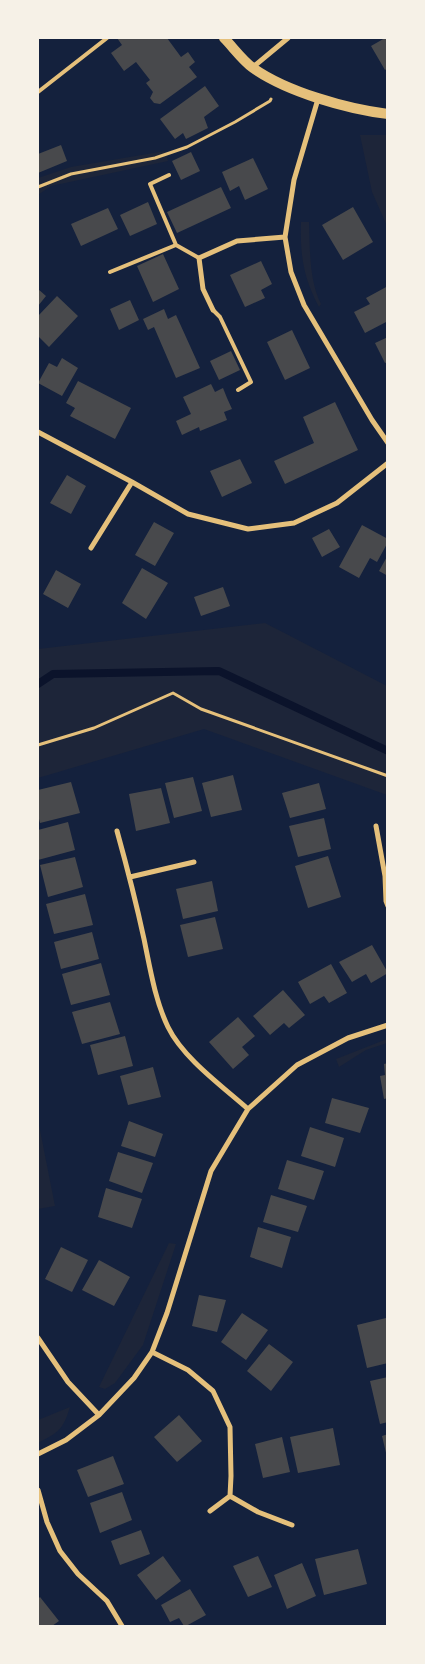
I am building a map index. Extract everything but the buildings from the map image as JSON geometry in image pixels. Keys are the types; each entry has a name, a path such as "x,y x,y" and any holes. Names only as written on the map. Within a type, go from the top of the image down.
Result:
{"main road":[{"path":"224,38 252,67 279,82 318,99 388,114"}],"street":[{"path":"252,67 288,38"},
{"path":"318,99 294,180 285,237 291,272 304,306 372,420 388,443"},
{"path":"213,310 203,289 199,258 237,241 285,237"},
{"path":"38,432 188,514 248,529 294,523 337,503 388,463"},
{"path":"91,548 132,482"},
{"path":"376,826 386,876 386,901 388,906"},
{"path":"117,831 130,877 155,991 168,1028 186,1053 208,1075 248,1109"},
{"path":"130,877 194,862"},
{"path":"38,1454 66,1440 99,1415 134,1378 152,1352 167,1313 211,1171 248,1109 297,1065 348,1038 388,1025"},
{"path":"38,1338 68,1382 99,1415"},
{"path":"152,1352 188,1370 214,1391 230,1427 230,1496"},
{"path":"38,1490 47,1522 60,1551 78,1574 107,1601 122,1626"},
{"path":"210,1511 230,1496"},
{"path":"230,1496 258,1512 292,1525"}],"lane":[{"path":"38,92 107,38"},
{"path":"169,175 150,184 176,244 199,258"},
{"path":"110,272 176,244"},
{"path":"213,310 220,317 251,382 238,390"}],"path":[{"path":"38,186 71,174 155,158 187,147 270,101 279,82"},
{"path":"38,745 94,728 173,693 201,709 388,776"}],"shaded area":[{"path":"360,135 387,135 387,226 372,192"},
{"path":"165,151 168,161 51,186 38,195 38,178 71,167"},
{"path":"301,222 309,222 311,264 314,285 321,304 319,307 306,276 301,245"},
{"path":"265,623 387,686 387,795 204,729 38,778 38,649"},
{"path":"387,1039 387,1043 366,1050 339,1067 336,1059"},
{"path":"38,1120 55,1206 38,1209"},
{"path":"169,1243 176,1244 143,1345 115,1383 105,1389 99,1387"},
{"path":"70,1407 65,1421 59,1430 38,1443 38,1420"}],"waterway":[{"path":"38,684 53,674 219,671 388,751"}]}
